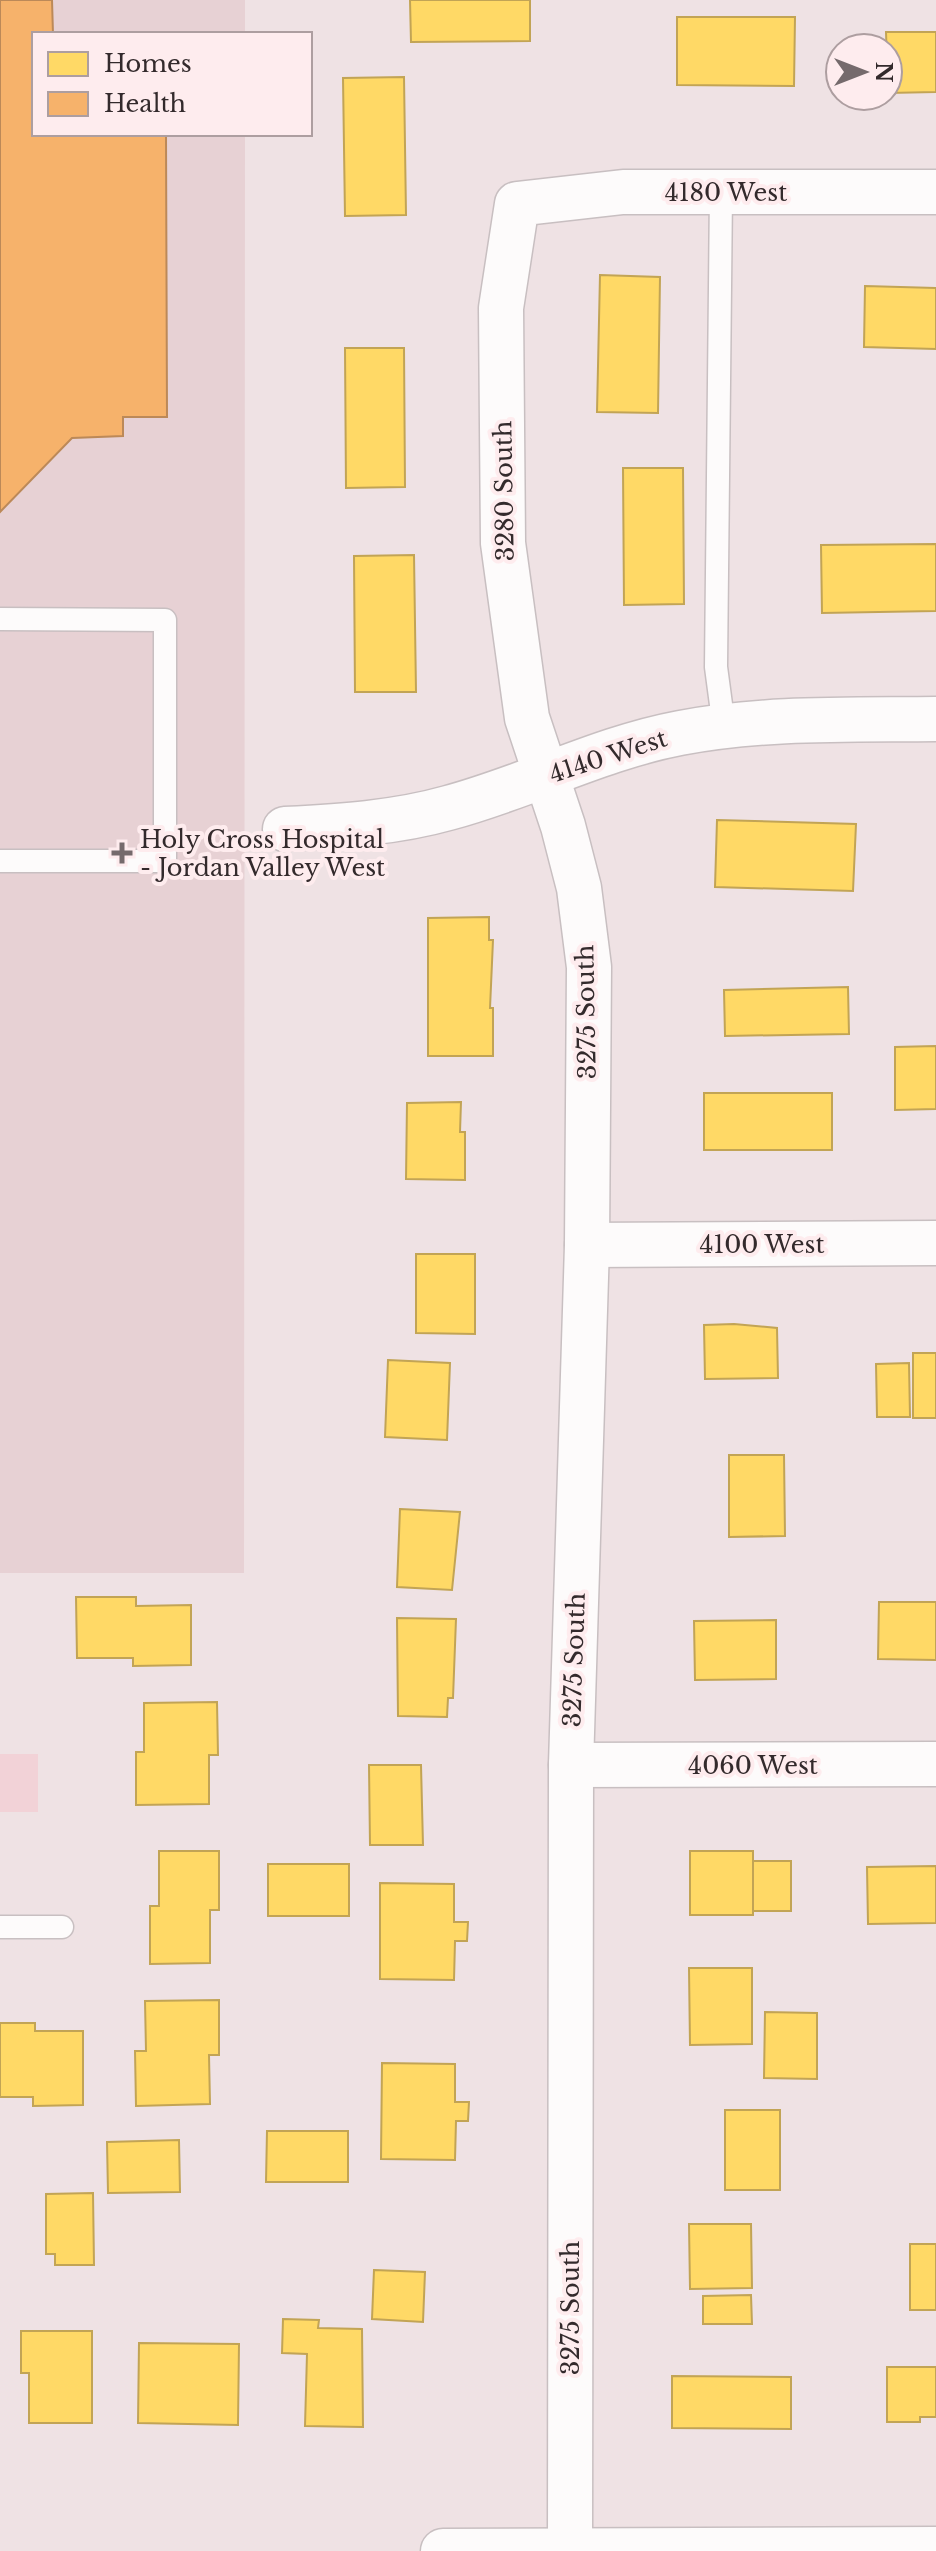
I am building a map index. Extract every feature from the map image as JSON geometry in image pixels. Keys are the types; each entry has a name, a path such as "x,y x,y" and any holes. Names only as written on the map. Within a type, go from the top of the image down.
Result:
{"street":[{"name":"4180 West","path":"517,204 623,192 936,192"},
{"name":"3280 South","path":"517,204 501,308 503,543 527,718 545,776"},
{"name":"4140 West","path":"285,829 412,817 545,776 636,743 724,727 936,719"},
{"name":"3275 South","path":"545,776 563,826 579,888 589,967 587,1245 571,1765 570,2550"},
{"name":"4100 West","path":"587,1245 936,1243"},
{"name":"4060 West","path":"571,1765 936,1764"},
{"path":"443,2551 936,2549"}],"lane":[{"path":"721,192 716,667 724,727"},
{"path":"0,619 165,620 165,861 0,861"},
{"path":"0,1927 62,1927"}],"shaded area":[{"name":"Holy Cross Hospital - Jordan Valley West","path":"0,0 245,0 245,32 32,32 32,136 245,136 244,1573 0,1573"},
{"path":"0,1754 38,1754 38,1812 0,1812"}],"building: Homes":[{"path":"410,0 530,0 530,41 411,42"},
{"path":"677,17 795,17 794,86 677,85"},
{"path":"904,32 936,32 936,92 904,93"},
{"path":"404,77 406,215 345,216 343,78"},
{"path":"600,275 660,277 658,413 597,412"},
{"path":"865,286 936,288 936,349 864,347"},
{"path":"345,348 404,348 405,487 346,488"},
{"path":"623,468 683,468 684,604 624,605"},
{"path":"936,544 936,611 822,613 821,545"},
{"path":"414,555 416,692 355,692 354,556"},
{"path":"717,820 856,824 853,891 715,887"},
{"path":"489,917 489,940 493,940 490,1008 493,1008 493,1056 428,1056 428,918"},
{"path":"848,987 849,1034 725,1036 724,990"},
{"path":"936,1046 936,1109 895,1110 895,1047"},
{"path":"704,1093 832,1093 832,1150 704,1150"},
{"path":"461,1102 460,1132 465,1132 465,1180 406,1179 407,1103"},
{"path":"416,1254 475,1254 475,1334 416,1333"},
{"path":"704,1325 777,1328 778,1378 705,1379"},
{"path":"913,1353 936,1353 936,1418 913,1418"},
{"path":"388,1360 450,1363 447,1440 385,1437"},
{"path":"909,1363 910,1417 877,1417 876,1364"},
{"path":"729,1455 784,1455 785,1536 729,1537"},
{"path":"400,1509 460,1512 452,1590 397,1587"},
{"path":"76,1597 136,1597 136,1606 191,1605 191,1665 133,1666 133,1658 77,1658"},
{"path":"879,1602 936,1602 936,1660 878,1659"},
{"path":"397,1618 456,1619 453,1698 448,1698 447,1717 398,1716"},
{"path":"776,1620 776,1679 695,1680 694,1621"},
{"path":"217,1702 218,1755 209,1755 209,1804 136,1805 136,1752 144,1752 144,1703"},
{"path":"369,1765 421,1765 423,1845 370,1845"},
{"path":"159,1851 219,1851 219,1910 210,1910 210,1963 150,1964 150,1906 159,1906"},
{"path":"690,1851 753,1851 753,1915 690,1915"},
{"path":"753,1861 791,1861 791,1911 753,1911"},
{"path":"268,1864 349,1864 349,1916 268,1916"},
{"path":"936,1866 936,1923 868,1924 867,1867"},
{"path":"380,1883 454,1884 454,1922 468,1922 467,1941 455,1941 454,1980 380,1979"},
{"path":"689,1968 752,1968 752,2044 690,2045"},
{"path":"219,2000 219,2055 209,2055 210,2104 136,2106 135,2051 146,2051 145,2001"},
{"path":"765,2012 817,2013 817,2079 764,2078"},
{"path":"0,2023 35,2023 35,2031 83,2031 83,2105 33,2106 33,2097 0,2097"},
{"path":"382,2063 455,2064 455,2102 469,2102 468,2121 456,2121 455,2160 381,2159"},
{"path":"725,2110 780,2110 780,2190 725,2190"},
{"path":"267,2131 348,2131 348,2182 266,2182"},
{"path":"179,2140 180,2192 108,2193 107,2142"},
{"path":"93,2193 94,2265 55,2265 55,2254 46,2254 46,2194"},
{"path":"689,2224 751,2224 752,2288 690,2289"},
{"path":"910,2244 936,2244 936,2310 910,2310"},
{"path":"374,2270 425,2272 423,2322 372,2319"},
{"path":"751,2295 752,2324 703,2324 703,2296"},
{"path":"283,2319 319,2320 318,2328 362,2329 363,2427 305,2426 307,2354 282,2353"},
{"path":"21,2331 92,2331 92,2423 29,2423 29,2373 21,2373"},
{"path":"139,2343 239,2344 238,2425 138,2423"},
{"path":"887,2367 936,2367 936,2417 920,2417 920,2422 887,2422"},
{"path":"672,2376 791,2377 791,2429 672,2428"}],"building: Health":[{"path":"0,0 52,0 53,32 32,32 32,136 166,136 167,417 123,417 123,436 72,438 0,512"}],"place":[{"name":"Holy Cross Hospital - Jordan Valley West","path":"122,853"}]}
